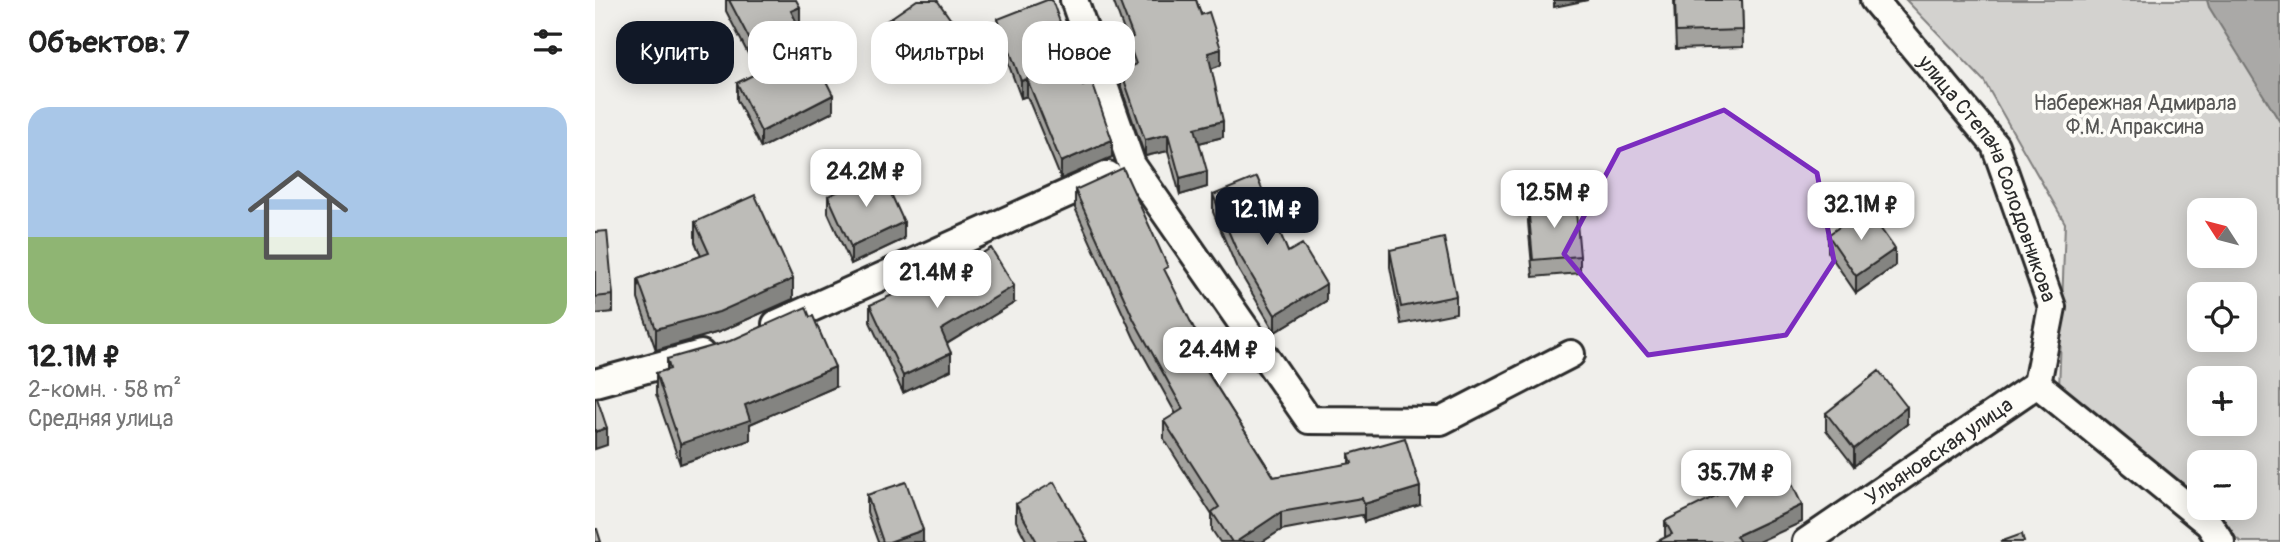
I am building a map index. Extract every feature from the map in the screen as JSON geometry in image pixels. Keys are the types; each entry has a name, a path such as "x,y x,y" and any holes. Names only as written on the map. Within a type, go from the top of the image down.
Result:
{"street":[{"path":"1074,0 1132,165 1309,420 1441,421 1571,354"},
{"name":"улица Степана Солодовникова","path":"1874,0 1995,145 2052,307 2036,384"},
{"path":"750,336 1132,165"},
{"path":"595,383 724,347"},
{"path":"2036,384 2209,524 2221,542"},
{"name":"Ульяновская улица","path":"1806,542 2036,384"}],"highlighted area":[{"path":"1724,110 1817,173 1834,261 1786,335 1648,355 1564,254 1619,150"}],"green space":[{"name":"Набережная Адмирала Ф.М. Апраксина","path":"1906,0 2207,0 2280,122 2280,542 2241,542 2214,520 2257,520 2257,450 2187,450 2187,497 2059,390 2065,223 1984,81"}],"shaded area":[{"path":"2207,0 2280,0 2280,122 2209,7"}],"building":[{"path":"729,0 796,0 800,7 791,11 796,21 748,21 748,36"},
{"path":"917,0 937,0 951,20 950,21 886,21"},
{"path":"1052,0 1060,21 1022,21 1022,81 1008,46 1008,21 998,19"},
{"path":"1119,0 1196,0 1201,15 1209,12 1221,49 1208,53 1223,121 1195,128 1207,171 1180,178 1168,134 1145,140 1126,84 1135,84 1136,64 1135,21 1127,21"},
{"path":"1675,0 1742,0 1743,30 1676,32"},
{"path":"748,78 748,84 828,84 833,95 761,132 737,83"},
{"path":"1029,84 1093,84 1112,140 1061,162"},
{"path":"1123,168 1168,267 1164,269 1210,360 1202,364 1274,477 1352,463 1349,454 1405,438 1420,487 1364,504 1362,498 1281,512 1232,542 1212,512 1219,507 1164,421 1183,409 1134,320 1075,190"},
{"path":"881,172 904,222 851,247 828,196"},
{"path":"1257,177 1288,252 1302,244 1326,284 1275,315 1236,249 1213,195"},
{"path":"755,195 793,279 719,312 656,329 638,279 709,253 695,222"},
{"path":"1575,201 1580,256 1533,260 1528,205"},
{"path":"1866,208 1895,249 1856,276 1828,235"},
{"path":"607,231 613,295 595,297 595,232"},
{"path":"1444,238 1456,296 1401,307 1390,250"},
{"path":"991,248 1014,286 941,330 951,353 903,376 870,305 919,283 922,290"},
{"path":"806,307 810,317 813,316 835,367 745,405 750,420 680,444 656,373 670,369 667,359 730,341"},
{"path":"1879,371 1907,407 1854,449 1826,413"},
{"path":"595,398 607,428 595,432"},
{"path":"1782,463 1802,505 1736,536 1740,542 1656,542 1672,534 1665,521"},
{"path":"906,482 923,530 883,542 867,495"},
{"path":"1054,482 1088,542 1037,542 1016,504"},
{"path":"597,529 601,542 595,542"},
{"path":"2022,534 2024,542 2000,542"}]}
